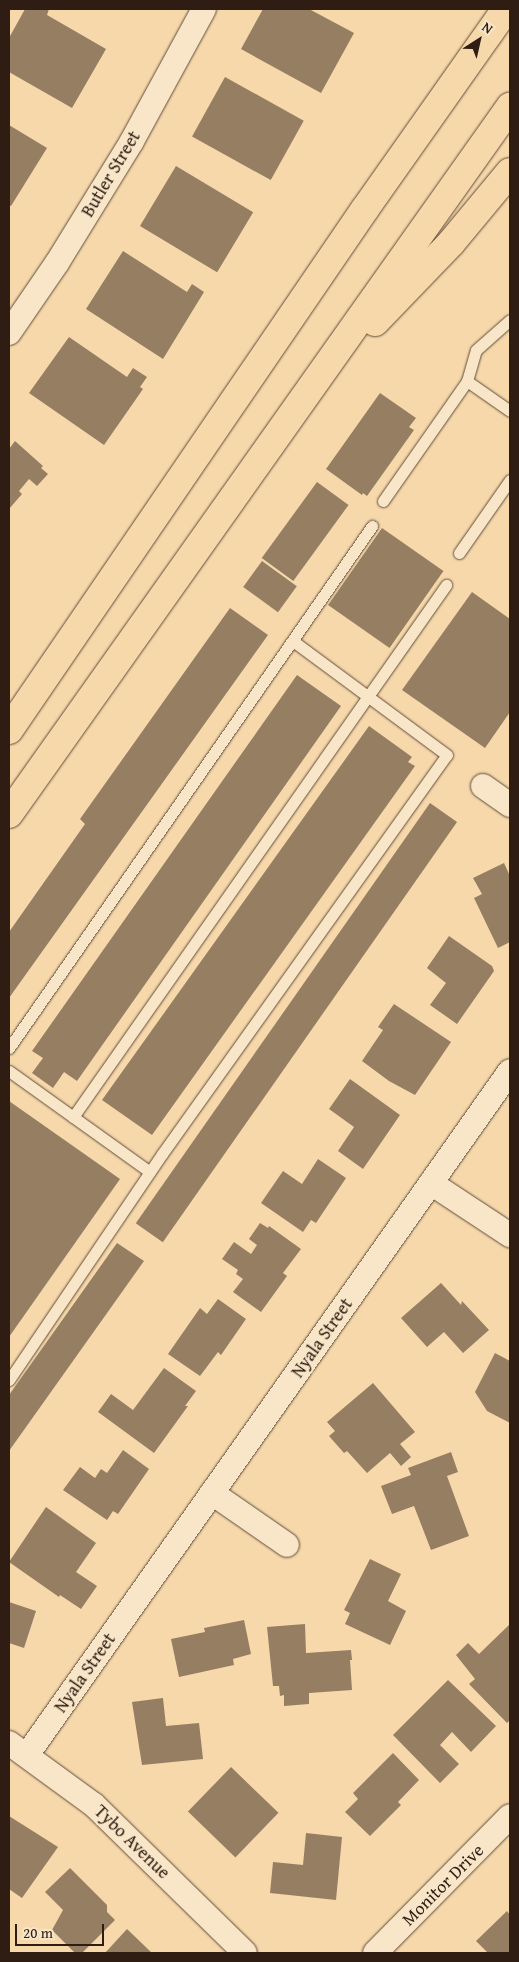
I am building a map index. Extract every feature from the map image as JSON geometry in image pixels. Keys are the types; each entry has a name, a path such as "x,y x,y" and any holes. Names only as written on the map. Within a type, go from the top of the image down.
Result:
{"highway":[{"path":"9,730 359,218 506,9"},
{"path":"9,814 510,108"},
{"path":"314,384 451,244 510,172"}],"street":[{"name":"Butler Street","path":"9,333 57,264 132,141 204,9"},
{"path":"483,786 510,805"},
{"name":"Nyala Street","path":"18,1749 212,1493 510,1071"},
{"path":"431,1183 510,1235"},
{"path":"212,1493 287,1545"},
{"name":"Tybo Avenue","path":"18,1749 94,1805 245,1953"},
{"name":"Monitor Drive","path":"375,1953 510,1816"}],"lane":[{"path":"384,501 467,381 476,350 510,320"},
{"path":"467,381 510,411"},
{"path":"459,553 510,480"},
{"path":"9,1048 372,526"},
{"path":"73,1117 366,696 446,585"},
{"path":"9,1380 150,1172 447,755 293,640"},
{"path":"9,1071 150,1172"}],"building":[{"path":"25,9 49,9 47,15 106,49 72,108 9,72 9,38"},
{"path":"263,9 309,9 354,33 321,93 241,49"},
{"path":"225,77 304,121 271,180 192,136"},
{"path":"9,125 47,148 11,206 9,205"},
{"path":"176,166 253,212 217,272 140,226"},
{"path":"123,251 187,292 192,284 204,292 163,359 86,309"},
{"path":"69,337 127,377 133,368 147,377 140,387 143,389 104,445 29,393"},
{"path":"380,393 416,418 409,427 414,430 367,496 363,493 362,495 326,469"},
{"path":"15,441 43,466 41,468 48,474 37,486 29,479 19,491 22,494 9,509 9,449"},
{"path":"317,482 349,505 293,581 262,558"},
{"path":"382,528 443,571 390,648 328,605"},
{"path":"262,561 297,586 278,612 243,587"},
{"path":"472,592 510,619 510,712 485,748 402,690"},
{"path":"230,608 268,635 9,998 9,932 85,824 80,819"},
{"path":"297,675 341,706 77,1081 64,1072 53,1088 32,1073 43,1058 32,1051"},
{"path":"369,726 412,757 408,762 415,766 152,1135 102,1100"},
{"path":"430,803 457,822 163,1242 136,1223"},
{"path":"504,863 510,876 510,942 498,948 474,898 482,894 473,878"},
{"path":"449,936 492,966 494,971 457,1024 430,1005 446,983 427,968"},
{"path":"394,1004 451,1042 415,1095 389,1081 362,1061 383,1030 378,1027"},
{"path":"350,1079 400,1115 363,1169 338,1151 354,1127 329,1109"},
{"path":"9,1101 120,1179 9,1337"},
{"path":"318,1159 346,1178 316,1223 311,1220 303,1232 261,1203 283,1171 302,1184"},
{"path":"260,1223 268,1228 269,1226 301,1249 283,1273 287,1276 261,1312 233,1292 243,1279 236,1274 238,1270 222,1259 234,1242 251,1254 257,1245 249,1239"},
{"path":"117,1243 144,1261 9,1451 9,1395"},
{"path":"441,1283 461,1305 462,1301 489,1330 463,1353 444,1332 427,1347 401,1318"},
{"path":"218,1299 246,1319 221,1355 218,1352 200,1376 168,1354 200,1308 207,1314"},
{"path":"495,1353 510,1361 510,1423 487,1411 475,1392"},
{"path":"164,1368 196,1391 185,1406 188,1406 154,1453 98,1412 111,1394 133,1410"},
{"path":"373,1383 415,1432 400,1444 411,1457 401,1466 390,1453 367,1473 347,1451 344,1453 329,1436 335,1431 327,1422"},
{"path":"123,1450 149,1469 118,1514 113,1511 107,1520 63,1490 80,1467 95,1478 101,1469 107,1473"},
{"path":"451,1452 458,1472 447,1476 469,1536 431,1550 414,1506 392,1514 381,1486 411,1475 408,1468"},
{"path":"46,1507 96,1543 76,1572 97,1586 81,1609 60,1595 59,1597 9,1562"},
{"path":"370,1559 401,1574 388,1601 406,1611 390,1645 345,1624 350,1613 344,1610"},
{"path":"9,1602 36,1611 24,1648 9,1643"},
{"path":"244,1620 251,1654 233,1659 234,1665 179,1677 171,1639 205,1632 204,1628"},
{"path":"305,1624 306,1653 351,1650 352,1690 309,1693 309,1704 284,1706 284,1695 280,1696 279,1686 273,1686 267,1627"},
{"path":"510,1624 510,1720 507,1723 469,1684 475,1679 456,1655 468,1643 479,1654"},
{"path":"448,1680 496,1726 471,1752 452,1732 440,1745 459,1764 440,1783 393,1735"},
{"path":"163,1698 166,1726 199,1723 203,1759 142,1765 132,1702"},
{"path":"393,1753 419,1780 398,1802 401,1805 370,1836 345,1812 358,1799 353,1793"},
{"path":"231,1767 278,1813 235,1857 188,1812"},
{"path":"9,1816 58,1847 22,1898 9,1889"},
{"path":"306,1833 342,1837 336,1900 270,1893 273,1862 303,1865"},
{"path":"70,1868 107,1905 107,1912 115,1920 82,1953 75,1953 52,1930 63,1910 45,1892"},
{"path":"507,1911 510,1915 510,1953 488,1953 476,1941"},
{"path":"127,1929 152,1953 105,1953"}]}
